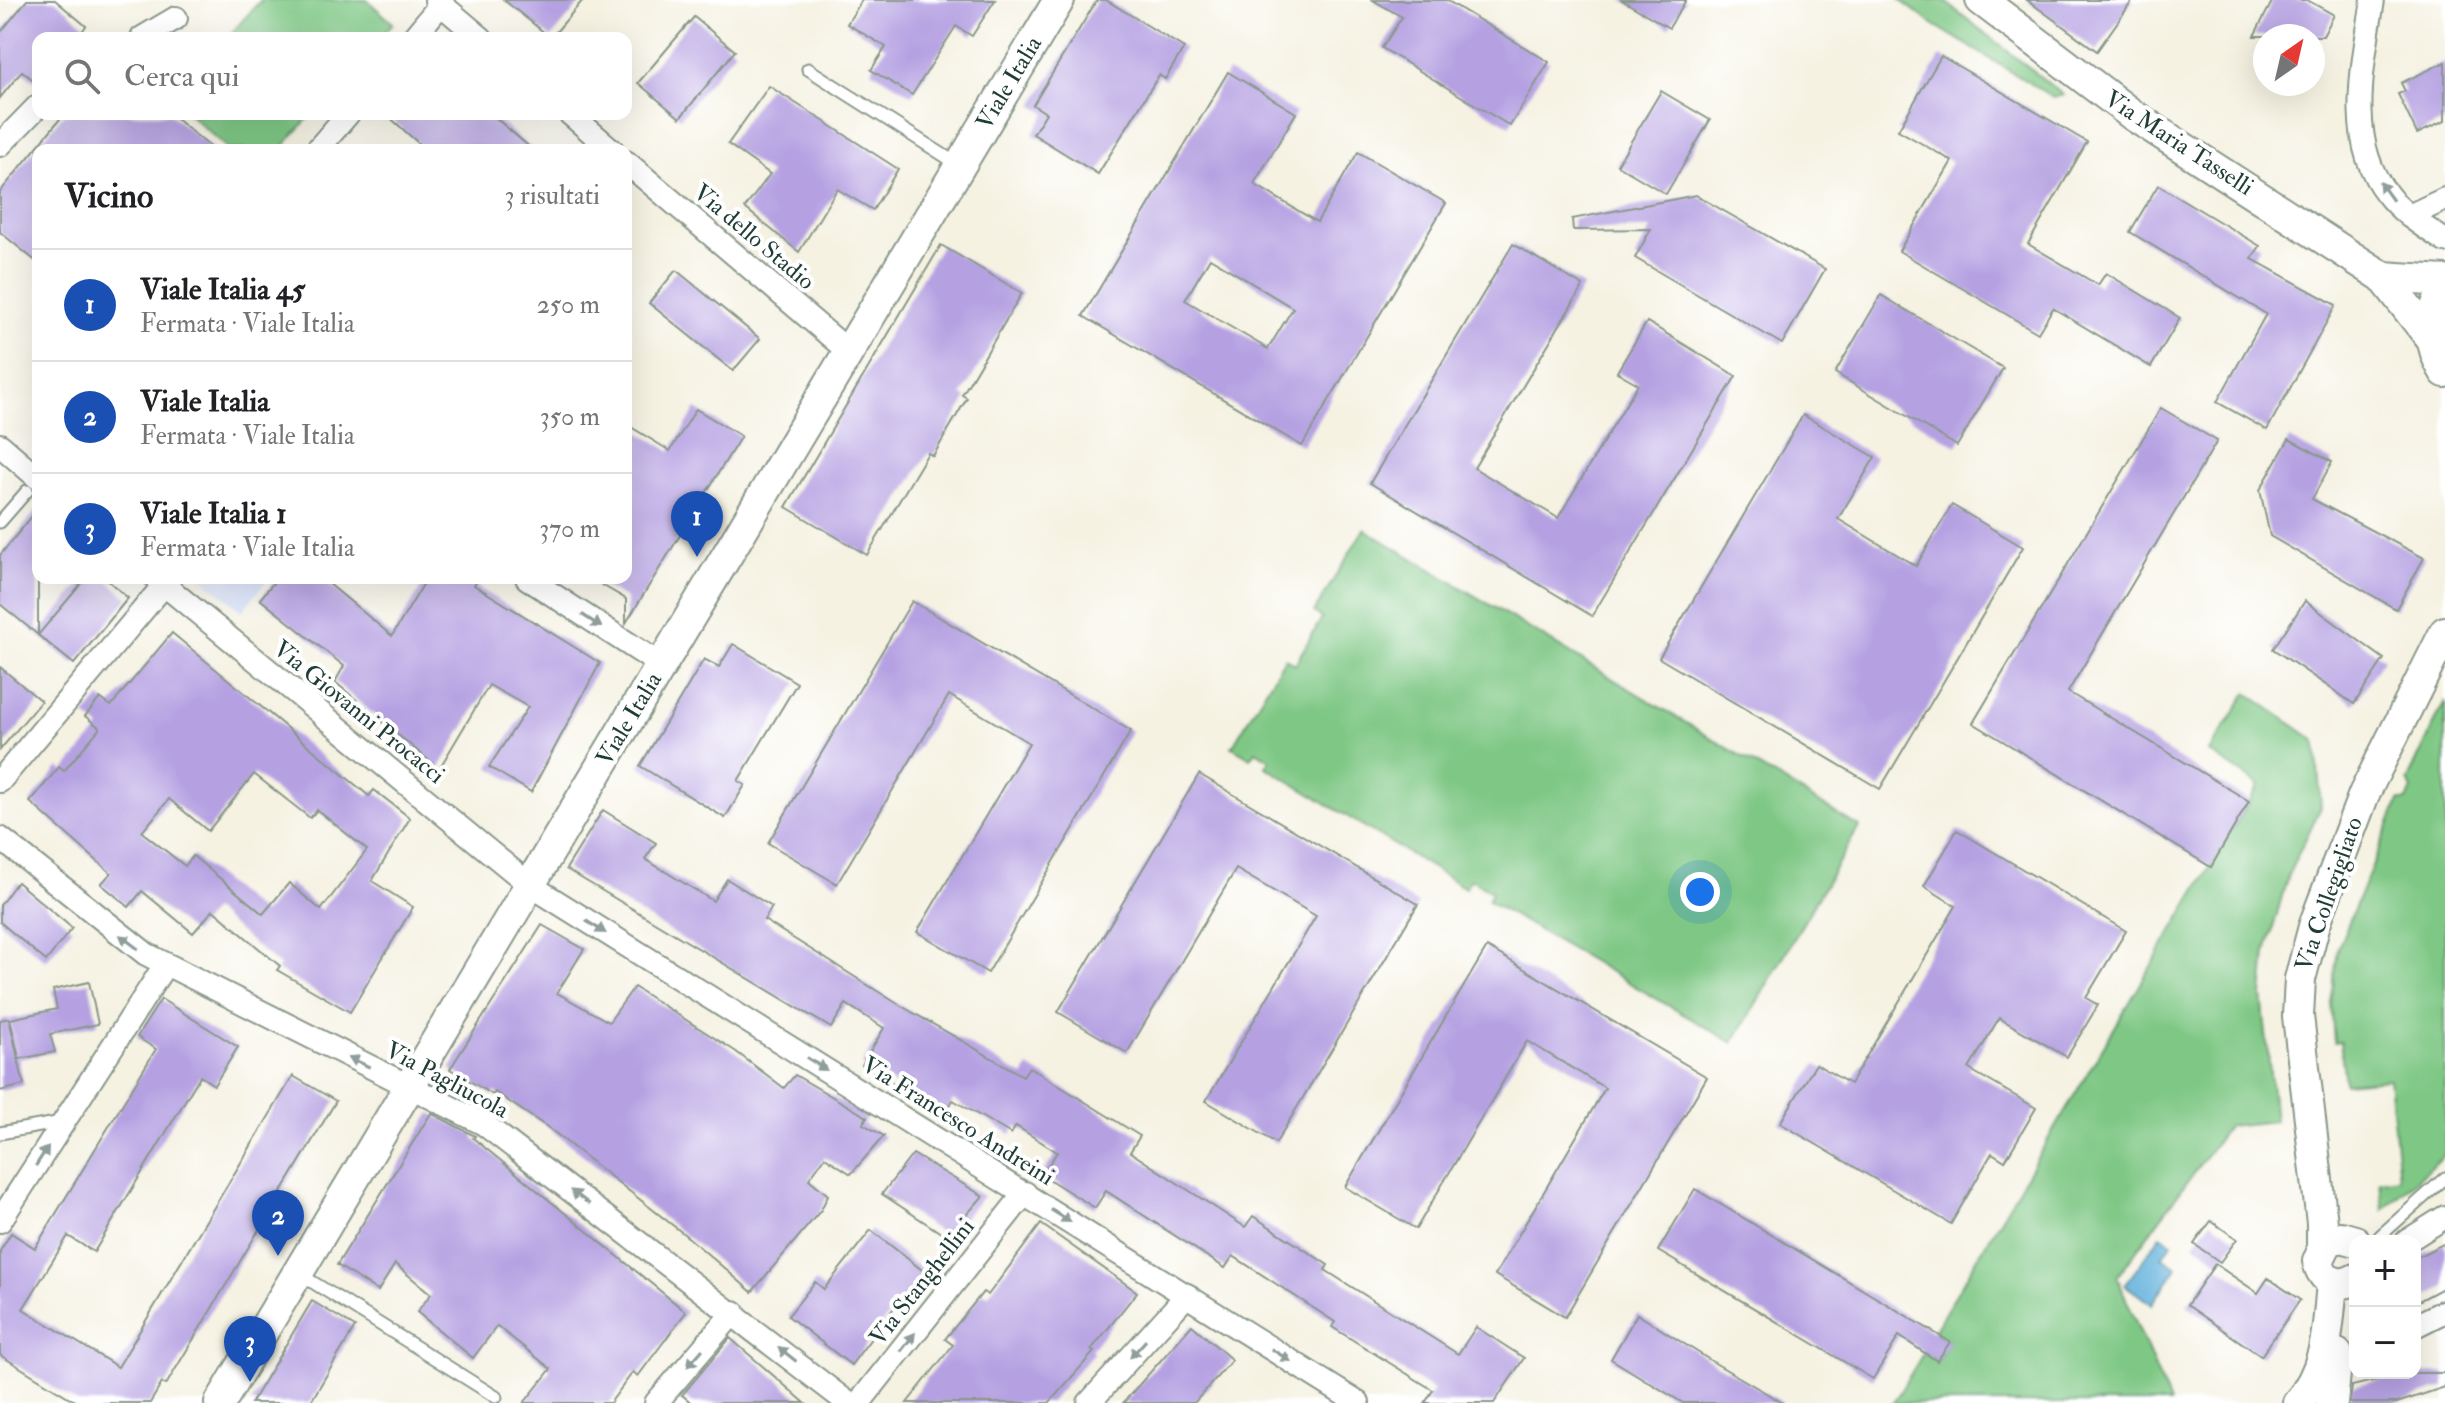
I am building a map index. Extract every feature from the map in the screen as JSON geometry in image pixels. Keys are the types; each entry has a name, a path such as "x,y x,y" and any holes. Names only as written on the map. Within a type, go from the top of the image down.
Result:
{"street":[{"name":"Viale Italia","path":"220,1403 1059,0"},
{"name":"Via Maria Tasselli","path":"1981,0 2134,116 2383,277 2432,340 2445,372"},
{"path":"2373,0 2361,88 2364,136 2381,186 2409,216 2445,241"},
{"path":"417,32 439,2 474,32"},
{"path":"152,32 176,18"},
{"path":"0,145 32,112"},
{"path":"322,144 343,120"},
{"path":"577,120 605,144"},
{"name":"Via dello Stadio","path":"632,167 848,351"},
{"path":"2409,216 2445,199"},
{"name":"Via Maria Tasselli","path":"2383,277 2445,281"},
{"path":"2432,340 2433,316 2445,289"},
{"path":"0,445 32,484"},
{"path":"0,781 158,584"},
{"name":"Via Giovanni Procacci","path":"164,584 530,885"},
{"path":"536,584 661,665"},
{"name":"Via Collegigliato","path":"2346,1281 2319,1266 2333,1238 2298,1016 2300,979 2315,923 2364,794 2445,632"},
{"name":"Via Pagliucola","path":"0,838 131,944 165,965 484,1124 734,1312 848,1403"},
{"name":"Via Francesco Andreini","path":"530,885 1358,1403"},
{"path":"0,1221 165,965"},
{"name":"Via Stanghellini","path":"859,1403 1025,1193"},
{"path":"2416,1235 2445,1217"},
{"path":"2332,1403 2336,1366 2328,1328 2346,1281"},
{"path":"1089,1403 1187,1295"},
{"path":"2421,1323 2445,1311"},
{"path":"656,1403 734,1312"},
{"path":"2298,1403 2336,1366"}],"lane":[{"path":"808,69 960,166"},
{"path":"0,522 32,484"},
{"path":"0,1133 64,1122"},
{"path":"2381,1235 2445,1178"},
{"path":"298,1273 496,1397"}],"shaded area":[{"path":"210,584 264,584 242,611"}],"green space":[{"path":"261,0 367,0 393,23 385,32 232,32"},
{"path":"1900,0 1943,0 2063,95 2054,98 1931,23"},
{"path":"196,120 307,120 285,144 222,144"},
{"path":"1364,529 1859,827 1733,1043 1488,901 1492,892 1471,879 1465,888 1266,767 1270,760 1256,751 1251,758 1232,747 1285,658 1295,664 1322,618 1314,612"},
{"path":"2247,693 2316,741 2321,807 2288,875 2266,953 2262,995 2275,1121 2228,1126 2117,1277 2170,1403 1893,1403 1924,1352 1937,1361 1949,1342 1934,1331 2259,785 2209,752"},
{"path":"2445,701 2445,1154 2383,1210 2380,1181 2399,1178 2389,1079 2345,1083 2340,1041 2334,1042 2331,1003 2338,948 2399,801 2407,801 2412,789 2407,782"}],"water":[{"path":"2161,1235 2172,1243 2162,1257 2177,1267 2152,1304 2125,1285"}],"building":[{"path":"27,0 55,0 86,26 82,32 32,32 32,79 22,71 0,98 0,33"},
{"path":"504,0 583,0 556,32 544,32"},
{"path":"862,0 995,0 972,36 956,26 912,95 871,70 886,47 847,24"},
{"path":"1097,0 1106,0 1184,48 1165,79 1159,75 1098,174 1033,134 1046,113 1033,105"},
{"path":"1373,0 1446,0 1549,62 1510,126 1382,48 1402,17"},
{"path":"1622,0 1686,0 1669,28"},
{"path":"2027,0 2133,0 2097,51"},
{"path":"2273,0 2307,0 2334,15 2325,32 2325,24 2260,24"},
{"path":"694,17 735,51 680,118 638,83"},
{"path":"1941,56 2087,142 2028,244 2098,285 2106,273 2180,318 2151,367 2053,308 2038,333 1899,251 1952,161 1898,130"},
{"path":"2445,62 2445,121 2417,134 2398,94 2405,91 2401,83"},
{"path":"1228,72 1296,113 1254,184 1317,222 1358,152 1446,203 1302,446 1083,316","holes":["1210,258 1293,308 1268,349 1185,300"]},
{"path":"769,86 898,169 873,210 837,189 799,252 745,208 770,174 728,144"},
{"path":"1661,91 1710,120 1666,194 1617,165"},
{"path":"59,120 177,120 207,144 39,144"},
{"path":"393,120 498,120 526,144 419,144"},
{"path":"32,153 32,258 0,232 0,192"},
{"path":"2158,185 2260,246 2252,259 2336,305 2267,430 2217,402 2266,314 2130,232"},
{"path":"1696,195 1825,269 1782,344 1635,258 1651,229 1573,230 1572,219"},
{"path":"1513,244 1583,286 1474,468 1558,518 1638,384 1617,372 1647,322 1736,376 1592,616 1370,483"},
{"path":"941,245 1022,293 962,395 967,398 933,456 928,453 867,555 786,507"},
{"path":"676,270 760,339 733,371 649,303"},
{"path":"1881,295 2003,368 1957,446 1835,373"},
{"path":"2161,408 2217,441 2068,692 2249,801 2211,867 1973,723"},
{"path":"696,409 741,436 626,623 626,599 600,584 632,584 632,428 670,451"},
{"path":"1803,415 1875,457 1838,519 1916,566 1952,505 2023,547 1880,789 1659,658"},
{"path":"2289,439 2332,462 2312,499 2424,558 2396,609 2270,536 2260,490"},
{"path":"32,516 32,584 38,584 38,635 0,604 0,555"},
{"path":"81,584 112,584 128,598 74,664 38,635"},
{"path":"272,584 329,584 392,636 423,584 475,584 600,663 531,792 489,767 528,707 489,685 439,769 335,682 344,666 260,599"},
{"path":"912,601 1131,731 988,973 917,932 1029,743 949,695 837,884 768,843"},
{"path":"2305,601 2384,659 2354,704 2273,649"},
{"path":"172,633 369,796 374,790 410,818 372,881 413,907 350,1012 277,970 280,966 213,910 193,933 142,891 129,907 101,884 111,873 30,802 59,767 64,771 100,728 85,716 100,698 111,706","holes":["254,774 310,818 317,810 367,850 321,910 289,883 263,914 193,856 185,866 142,832 169,799 208,831"]},
{"path":"733,644 797,683 738,781 745,785 725,818 640,766 704,659 719,667"},
{"path":"0,667 41,701 0,750"},
{"path":"1199,774 1418,904 1276,1143 1206,1101 1316,916 1236,869 1127,1053 1058,1012"},
{"path":"603,810 656,843 645,859 713,901 727,879 772,907 764,920 898,1004 1023,1076 1029,1067 1140,1136 1130,1152 1245,1227 1253,1216 1328,1265 1325,1270 1458,1354 1476,1327 1524,1358 1494,1403 1425,1403 1433,1390 1332,1327 1335,1322 1233,1256 1225,1268 1106,1191 1095,1208 1042,1175 1057,1152 1016,1126 1011,1134 953,1100 945,1113 862,1065 884,1028 846,1004 831,1028 566,869"},
{"path":"1957,830 2126,931 2086,998 2098,1005 2067,1057 1999,1018 1969,1069 2036,1108 2005,1161 1992,1153 1951,1224 1780,1123 1816,1064 1850,1084 1956,906 1924,886"},
{"path":"17,882 72,928 46,961 0,922 0,905"},
{"path":"542,925 584,949 557,993 609,1022 634,987 735,1051 784,1088 795,1075 867,1117 863,1124 884,1136 851,1174 825,1157 809,1179 828,1195 821,1210 752,1292 689,1238 550,1129 495,1092 493,1095 450,1069"},
{"path":"1487,947 1707,1077 1565,1317 1495,1275 1605,1088 1527,1041 1416,1229 1345,1187"},
{"path":"89,982 98,1024 50,1034 55,1052 19,1059 10,1019 57,1009 53,990"},
{"path":"161,999 238,1047 214,1085 200,1076 94,1252 68,1236 23,1309 118,1367 293,1076 336,1101 166,1385 162,1383 150,1403 78,1403 0,1355 0,1251 11,1233 35,1248 156,1049 137,1037"},
{"path":"9,1018 24,1085 0,1091 0,1020"},
{"path":"431,1113 475,1136 473,1138 686,1312 638,1376 633,1372 610,1403 524,1403 551,1369 497,1326 473,1358 417,1312 431,1294 395,1264 378,1291 337,1265"},
{"path":"913,1154 983,1196 947,1237 882,1194"},
{"path":"1695,1189 1950,1342 1937,1361 1899,1336 1873,1379 1658,1251"},
{"path":"2211,1221 2237,1239 2220,1262 2194,1244"},
{"path":"1041,1224 1137,1292 1091,1350 1094,1352 1049,1403 907,1403 953,1345 945,1339 983,1292 988,1295"},
{"path":"871,1230 927,1274 902,1304 899,1301 851,1365 788,1316 815,1282 824,1289"},
{"path":"2445,1243 2445,1287 2421,1300 2421,1255"},
{"path":"2215,1264 2258,1293 2268,1278 2300,1300 2261,1356 2187,1305"},
{"path":"312,1301 355,1327 310,1403 251,1403"},
{"path":"1637,1314 1783,1403 1683,1403 1611,1359"},
{"path":"1192,1325 1232,1360 1194,1403 1123,1403"},
{"path":"730,1338 805,1403 692,1403 682,1395"},
{"path":"2421,1373 2445,1373 2445,1387 2397,1403 2350,1403 2352,1386 2382,1379 2421,1379"}],"place":[{"name":"Viale Italia 45","path":"697,557"},
{"name":"Viale Italia","path":"278,1256"},
{"name":"Viale Italia 1","path":"250,1382"}]}
